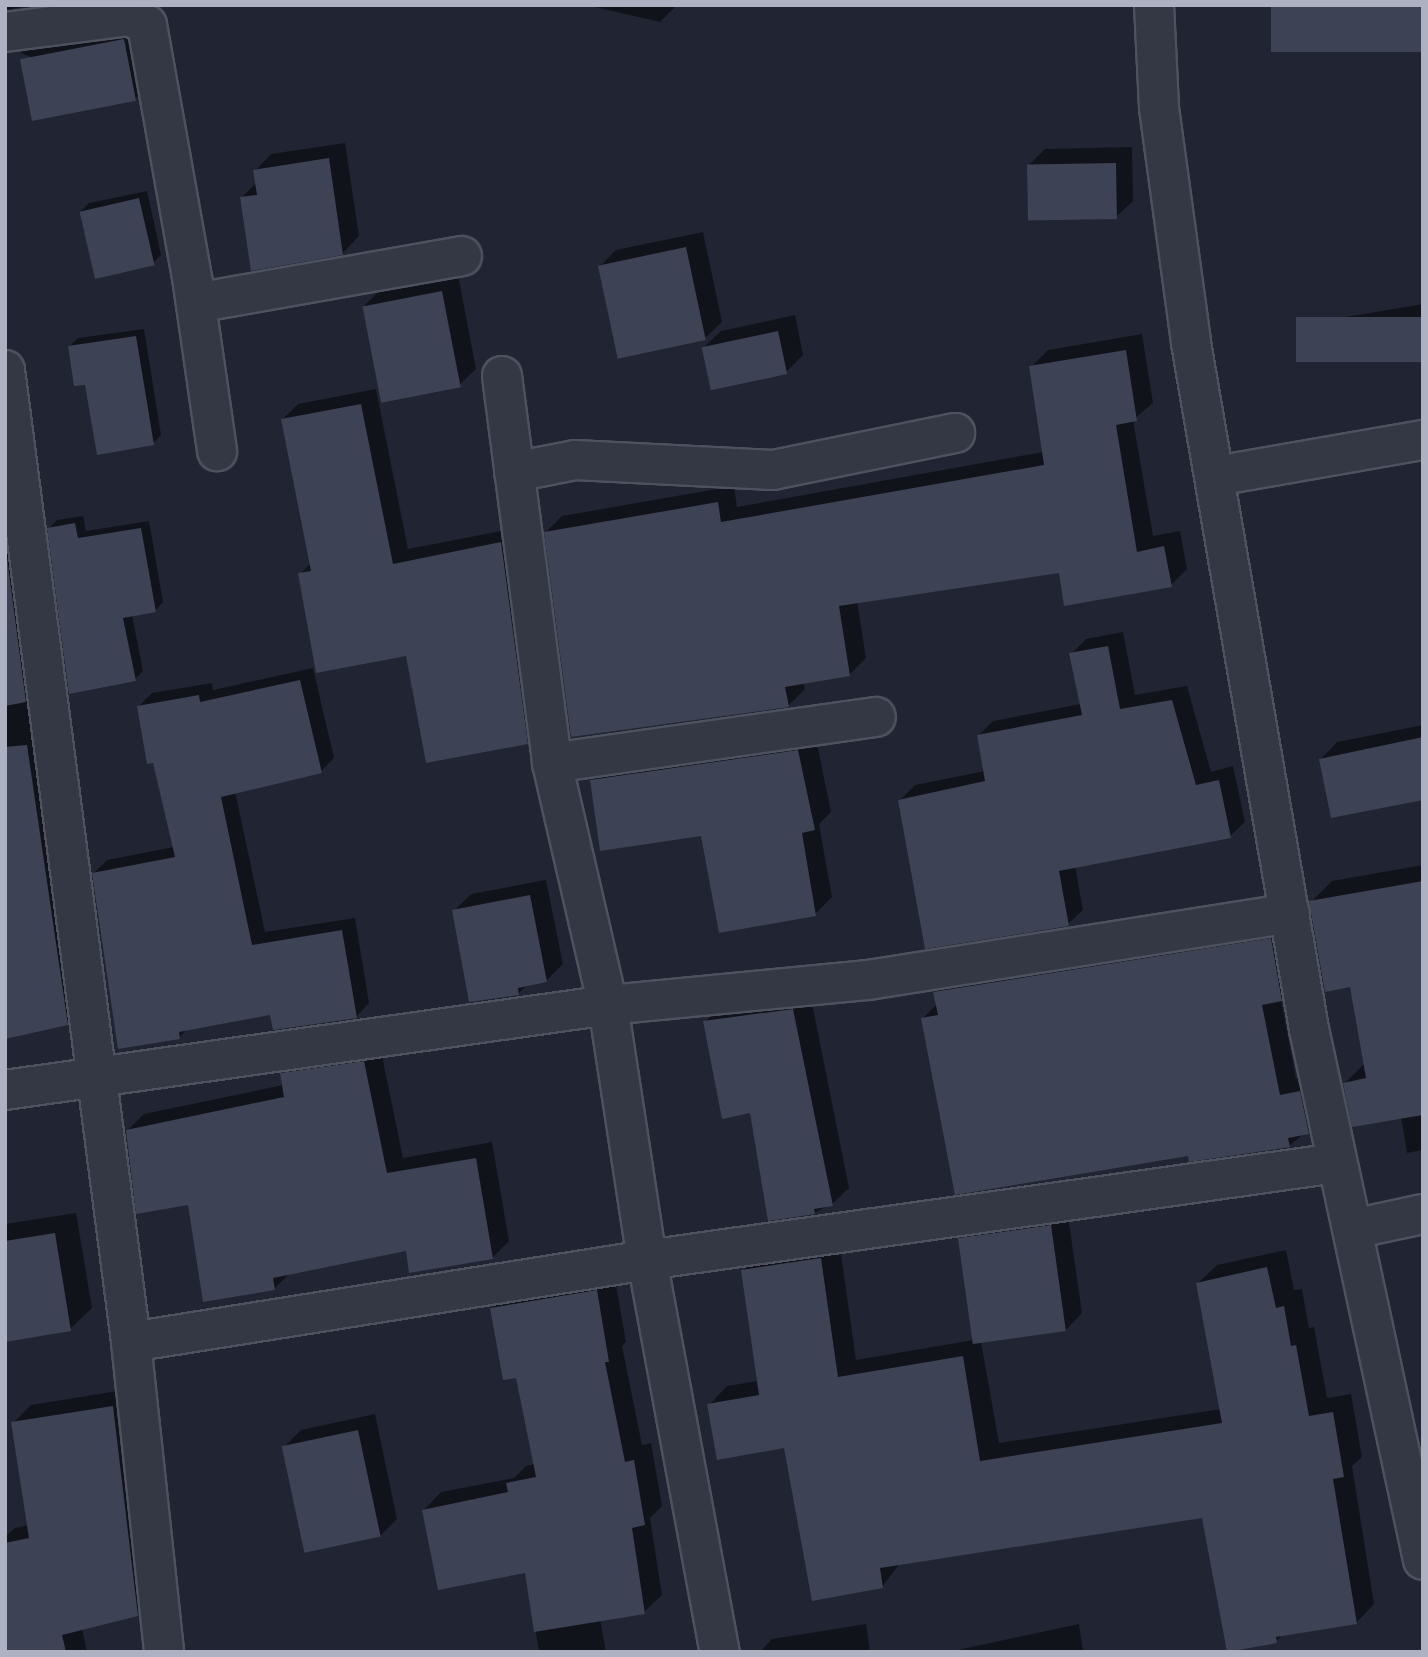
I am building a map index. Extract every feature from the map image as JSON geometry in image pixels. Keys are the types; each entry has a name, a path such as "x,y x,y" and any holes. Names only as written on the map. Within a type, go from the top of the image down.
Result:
{"street":[{"path":"1154,5 1159,108 1191,343 1336,1163 1353,1229 1423,1560"},
{"path":"5,32 130,16 147,25 196,303 217,451"},
{"path":"196,303 462,257"},
{"path":"5,370 131,1342 164,1652"},
{"path":"502,376 552,763 608,1005 647,1260 720,1652"},
{"path":"514,472 575,460 773,470 955,433"},
{"path":"1216,476 1423,440"},
{"path":"552,763 876,717"},
{"path":"5,1090 608,1005 868,980 1290,913"},
{"path":"131,1342 647,1260 1336,1163"},
{"path":"1353,1229 1423,1214"}],"building":[{"path":"1271,5 1423,5 1423,52 1271,52"},
{"path":"124,39 136,101 32,121 20,59"},
{"path":"329,158 343,255 251,271 240,197 257,195 253,170"},
{"path":"1116,163 1117,219 1028,221 1027,165"},
{"path":"139,198 155,265 95,279 80,212"},
{"path":"686,247 706,340 618,359 598,266"},
{"path":"442,291 461,387 381,403 362,306"},
{"path":"1296,317 1423,317 1423,362 1296,362"},
{"path":"778,331 787,374 711,390 702,347"},
{"path":"136,336 154,445 97,455 85,385 74,386 68,346"},
{"path":"1126,350 1137,421 1116,425 1137,552 1164,546 1172,587 1064,606 1059,573 839,606 850,676 785,687 789,707 571,737 544,532 718,502 721,522 1044,465 1029,366"},
{"path":"361,404 393,564 501,542 528,744 426,763 406,656 316,673 298,573 311,571 281,419"},
{"path":"75,523 78,538 141,528 156,612 123,618 136,681 69,694 47,528"},
{"path":"5,542 26,702 5,706"},
{"path":"1108,646 1120,709 1172,700 1196,785 1219,780 1231,838 1059,871 1069,926 925,949 898,800 985,781 977,735 1082,715 1069,653"},
{"path":"300,680 322,773 221,797 252,945 342,930 357,1018 273,1030 270,1015 179,1032 180,1039 118,1049 92,873 175,857 153,763 147,764 137,706 199,695 200,702"},
{"path":"1423,737 1423,800 1331,818 1319,759"},
{"path":"27,745 68,1025 5,1039 5,747"},
{"path":"798,750 815,830 802,833 816,916 719,933 701,836 600,851 590,780"},
{"path":"1423,881 1423,1115 1352,1127 1343,1083 1366,1078 1350,987 1325,992 1309,901"},
{"path":"530,895 547,982 518,988 519,995 469,1002 452,910"},
{"path":"1271,938 1282,1001 1262,1005 1280,1095 1300,1091 1309,1134 1288,1138 1290,1147 1189,1162 1188,1156 955,1195 921,1018 938,1015 933,992"},
{"path":"793,1009 833,1206 814,1209 815,1214 768,1221 750,1113 722,1119 703,1021"},
{"path":"364,1061 387,1173 476,1158 493,1259 409,1273 406,1251 273,1278 275,1290 203,1302 188,1205 136,1214 126,1130 284,1097 280,1073"},
{"path":"1051,1225 1066,1331 973,1344 958,1238"},
{"path":"55,1233 71,1331 5,1342 5,1241"},
{"path":"821,1258 838,1377 963,1356 980,1461 1222,1423 1196,1283 1267,1267 1276,1308 1284,1306 1291,1346 1296,1345 1309,1416 1333,1412 1344,1477 1333,1479 1357,1624 1276,1637 1277,1643 1227,1652 1202,1518 880,1568 883,1588 812,1601 784,1448 717,1460 707,1404 759,1395 741,1270"},
{"path":"597,1290 609,1362 605,1362 625,1462 634,1460 645,1525 632,1528 645,1614 534,1632 525,1573 438,1590 422,1510 508,1492 506,1483 536,1477 516,1378 503,1380 490,1308"},
{"path":"113,1406 138,1616 62,1635 66,1652 5,1652 5,1543 29,1538 11,1422"},
{"path":"358,1430 381,1537 304,1553 282,1446"}]}
